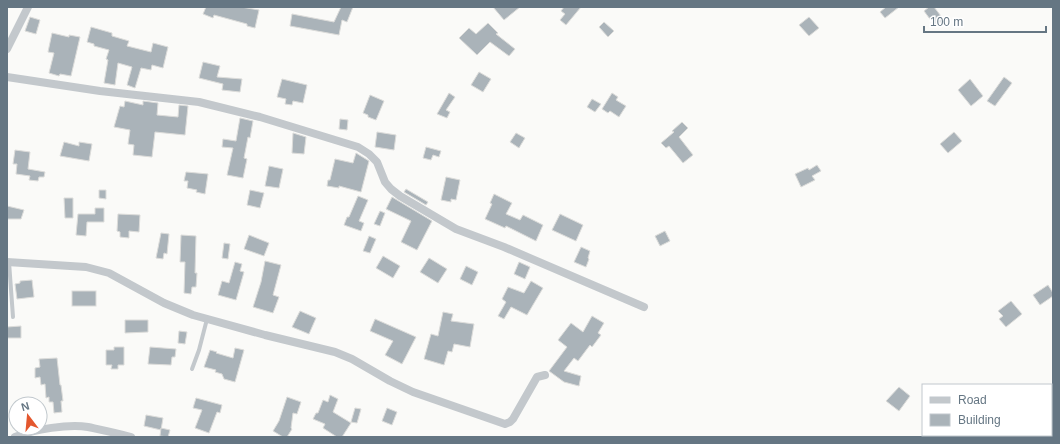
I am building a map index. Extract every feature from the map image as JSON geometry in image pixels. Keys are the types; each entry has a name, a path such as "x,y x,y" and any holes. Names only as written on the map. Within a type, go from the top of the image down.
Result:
{"street":[{"path":"7,49 28,7"},
{"path":"7,78 199,102 260,117 358,147 369,154 377,162 385,182 390,189 456,229 504,247 644,307"},
{"path":"8,262 86,267 109,273 164,302 193,315 265,335 336,352 413,392 505,424 513,419 537,377 545,375"},
{"path":"15,437 34,431 52,428 86,427 130,437"}],"lane":[{"path":"8,262 13,317"},
{"path":"192,369 208,319"}],"building":[{"path":"206,7 241,7 259,10 255,28 247,26 247,24 214,15 213,18 203,14"},
{"path":"341,7 353,7 347,22 342,20 339,35 290,26 292,14 334,22"},
{"path":"493,7 520,7 504,20"},
{"path":"564,7 581,7 566,25 560,20 565,14 561,11"},
{"path":"886,7 899,7 885,18 880,12"},
{"path":"929,7 934,7 944,20 935,26 924,11"},
{"path":"30,17 40,20 36,34 25,31"},
{"path":"809,17 819,28 809,36 799,25"},
{"path":"604,22 614,31 608,37 599,27"},
{"path":"488,23 498,33 496,34 515,49 509,56 490,42 477,55 459,38 469,28 476,34"},
{"path":"91,27 112,33 112,36 129,41 127,46 151,52 153,43 168,47 163,68 152,65 151,70 141,68 135,88 127,85 132,67 118,63 115,85 104,83 108,60 106,59 109,50 94,46 94,44 87,42"},
{"path":"52,33 69,37 69,35 80,37 71,76 60,74 59,76 49,73 54,53 48,52"},
{"path":"203,62 220,66 217,77 242,79 240,92 222,90 223,84 199,78"},
{"path":"479,72 491,79 483,92 471,85"},
{"path":"1004,77 1012,83 995,106 987,101"},
{"path":"282,79 307,85 303,103 293,101 292,105 285,104 286,99 277,97"},
{"path":"970,79 983,96 971,106 958,90"},
{"path":"449,93 455,97 446,110 450,112 447,118 437,114"},
{"path":"612,93 618,97 616,100 626,106 619,117 610,111 608,113 602,109"},
{"path":"370,95 384,101 376,120 363,113"},
{"path":"592,99 601,104 595,112 587,107"},
{"path":"125,101 143,105 143,101 158,103 157,115 178,117 179,105 188,106 185,135 155,132 152,157 133,155 134,145 128,144 130,130 114,127 120,106 124,107"},
{"path":"240,118 253,121 244,158 247,159 243,178 227,175 233,148 222,147 223,139 236,141"},
{"path":"340,119 348,120 347,130 339,129"},
{"path":"682,122 688,128 679,137 693,155 683,163 669,146 666,148 661,143 674,132 672,131"},
{"path":"377,132 396,135 394,150 375,147"},
{"path":"954,132 962,141 948,153 940,144"},
{"path":"293,133 306,137 304,154 292,153"},
{"path":"516,133 525,138 519,148 510,142"},
{"path":"64,142 79,146 79,142 92,144 89,161 60,156"},
{"path":"426,147 441,151 439,157 433,155 431,160 423,158"},
{"path":"15,150 30,152 28,169 45,172 44,177 39,177 38,181 29,180 30,176 16,174 17,164 13,164"},
{"path":"356,153 369,161 361,192 339,186 339,188 327,186 335,159 353,163"},
{"path":"817,165 821,171 812,176 815,180 801,187 795,174 808,168 809,170"},
{"path":"269,166 283,169 279,188 265,186"},
{"path":"186,172 208,174 205,194 196,192 197,190 187,188 188,181 184,181"},
{"path":"446,177 460,180 456,200 451,199 451,202 441,200"},
{"path":"406,189 428,202 426,205 404,192"},
{"path":"99,190 106,190 106,199 99,198"},
{"path":"250,190 264,193 260,208 247,205"},
{"path":"494,194 512,203 506,214 520,220 523,215 543,225 536,241 506,226 505,228 485,219 492,204 490,203"},
{"path":"358,196 368,200 359,221 364,223 361,231 344,225"},
{"path":"392,197 432,221 417,250 401,242 411,221 386,209"},
{"path":"64,198 73,198 73,218 65,218"},
{"path":"7,206 24,210 21,219 7,219"},
{"path":"95,208 104,208 104,222 87,222 86,236 76,235 78,214 95,214"},
{"path":"380,211 385,213 380,226 374,224"},
{"path":"118,214 140,215 139,232 129,231 129,238 120,237 120,232 117,231"},
{"path":"560,214 583,225 576,241 552,230"},
{"path":"665,231 670,241 660,246 655,236"},
{"path":"161,233 169,234 167,254 164,253 163,259 156,258"},
{"path":"181,235 196,236 196,287 192,287 191,294 184,293 185,262 180,262"},
{"path":"249,235 269,243 264,256 244,249"},
{"path":"369,236 376,239 370,253 363,251"},
{"path":"224,243 230,244 228,259 222,258"},
{"path":"581,247 590,251 586,267 574,262"},
{"path":"383,256 400,266 393,278 376,268"},
{"path":"429,258 447,269 438,283 420,272"},
{"path":"265,261 281,265 273,295 279,297 273,313 253,307 261,282"},
{"path":"235,262 242,264 240,271 244,272 236,300 218,295 222,281 229,283"},
{"path":"519,262 530,267 525,279 514,274"},
{"path":"466,266 478,272 472,285 460,279"},
{"path":"32,280 34,297 17,299 15,284 20,283 20,281"},
{"path":"531,281 543,288 527,315 511,307 504,319 498,316 506,302 502,299 508,287 524,293"},
{"path":"1048,285 1053,293 1053,296 1040,305 1033,295"},
{"path":"72,291 96,291 96,306 72,306"},
{"path":"1011,301 1022,314 1006,327 999,319 1003,316 998,311"},
{"path":"300,311 316,318 309,334 292,327"},
{"path":"443,312 453,314 451,321 474,324 470,347 454,344 452,352 448,351 444,365 424,359 431,334 438,336"},
{"path":"592,316 604,323 598,333 601,335 592,347 590,345 578,361 574,358 564,371 581,376 579,386 564,382 549,371 567,347 558,340 571,323 583,332"},
{"path":"375,319 416,337 402,364 385,355 393,341 370,331"},
{"path":"125,320 148,320 148,332 125,333"},
{"path":"21,326 21,338 7,338 7,327"},
{"path":"179,331 187,332 185,344 178,343"},
{"path":"114,347 124,347 124,365 118,365 118,369 111,369 112,365 106,365 106,350 114,350"},
{"path":"150,347 176,349 175,357 172,357 171,365 148,364"},
{"path":"235,348 244,350 235,382 224,379 222,374 215,372 216,370 204,367 210,350 233,358"},
{"path":"57,358 63,401 61,401 62,412 54,413 53,402 49,402 49,397 46,396 45,384 41,385 40,377 35,378 35,368 40,367 39,359"},
{"path":"899,387 910,396 899,411 886,401"},
{"path":"330,395 338,399 333,412 351,423 342,437 337,437 323,428 325,424 313,419 316,413 318,413 323,400 328,402"},
{"path":"287,397 301,402 297,414 293,413 292,429 287,437 283,437 273,431 279,421"},
{"path":"196,398 222,405 220,413 217,412 209,433 195,428 202,410 193,408"},
{"path":"355,408 361,409 357,423 351,422"},
{"path":"387,408 397,412 392,425 382,421"},
{"path":"146,415 163,418 161,430 144,426"},
{"path":"161,428 170,430 168,437 160,436"}]}
